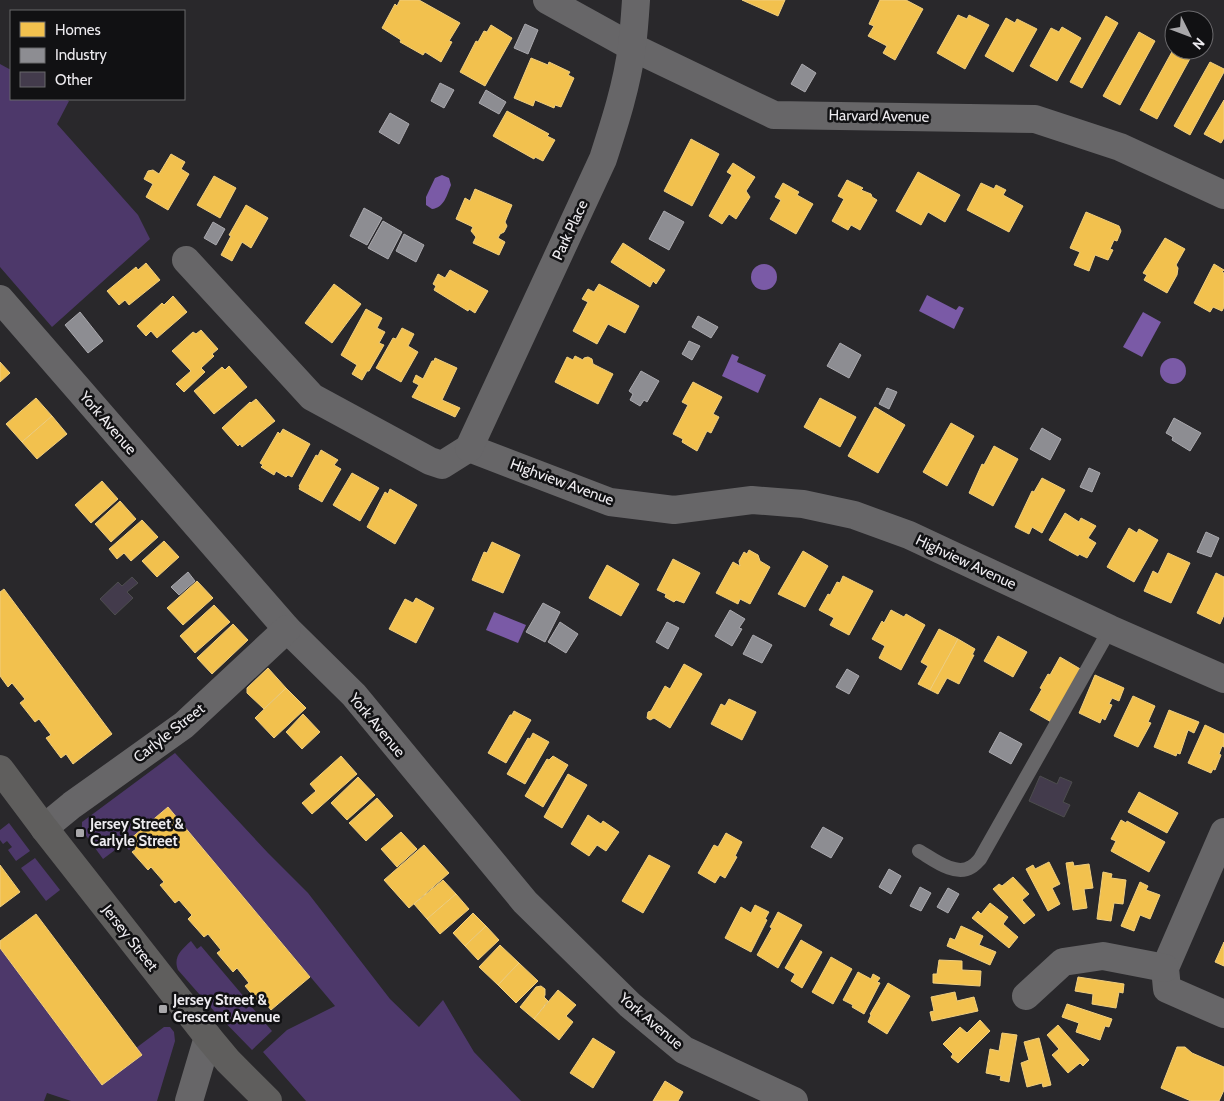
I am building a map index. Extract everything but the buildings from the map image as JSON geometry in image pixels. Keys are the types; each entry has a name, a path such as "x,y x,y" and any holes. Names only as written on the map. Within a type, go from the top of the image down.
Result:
{"street":[{"name":"Harvard Avenue","path":"547,0 632,47 774,115 1035,119 1120,147 1224,195"},
{"name":"Park Place","path":"469,448 603,159 616,120 632,47 636,0"},
{"path":"186,260 312,397 430,461 442,465 469,448"},
{"name":"York Avenue","path":"0,298 287,630 354,695 525,902 630,1005 684,1050 794,1101"},
{"name":"Highview Avenue","path":"469,448 610,502 674,510 752,500 803,504 854,515 909,535 1110,629 1224,679"},
{"name":"Carlyle Street","path":"44,828 72,805 184,725 287,630"},
{"name":"Jersey Street","path":"0,768 44,828 208,1037 268,1101"},
{"path":"1166,978 1224,832"},
{"path":"1026,996 1063,962 1103,956 1166,978 1224,1014"},
{"path":"189,1101 208,1037"}],"lane":[{"path":"919,851 945,866 962,870 971,867 980,859 1110,629"}],"shaded area":[{"path":"0,64 10,69 10,100 69,101 57,124 138,215 150,239 52,327 0,267"},
{"path":"442,175 449,178 451,185 442,204 432,209 426,205 426,197 435,178"},
{"path":"764,264 773,268 777,277 773,286 764,290 755,286 751,277 755,268"},
{"path":"927,295 956,310 959,306 964,308 954,329 919,311"},
{"path":"1143,312 1161,322 1142,357 1123,347"},
{"path":"732,354 739,357 737,362 766,375 758,393 722,376"},
{"path":"1173,358 1182,362 1186,371 1182,380 1173,384 1164,380 1160,371 1164,362"},
{"path":"494,612 526,625 518,643 486,630"},
{"path":"175,753 308,893 390,999 419,1027 443,1000 474,1052 521,1101 306,1101 263,1052 287,1030 335,1006 168,808 129,840 134,846 129,850 114,838 111,840 119,847 103,859 82,830 82,822"},
{"path":"9,823 30,851 16,861 8,850 12,847 7,841 3,844 0,840 0,830"},
{"path":"35,858 60,890 46,901 21,868"},
{"path":"191,941 197,949 201,946 245,998 241,1003 246,1009 250,1005 272,1031 252,1050 178,970 177,957"},
{"path":"0,948 136,1048 164,1027 170,1027 174,1032 175,1041 157,1101 71,1101 47,1093 44,1101 0,1101"}],"place":[{"name":"Jersey Street & Carlyle Street","path":"80,833"},
{"name":"Jersey Street & Crescent Avenue","path":"163,1009"}]}
